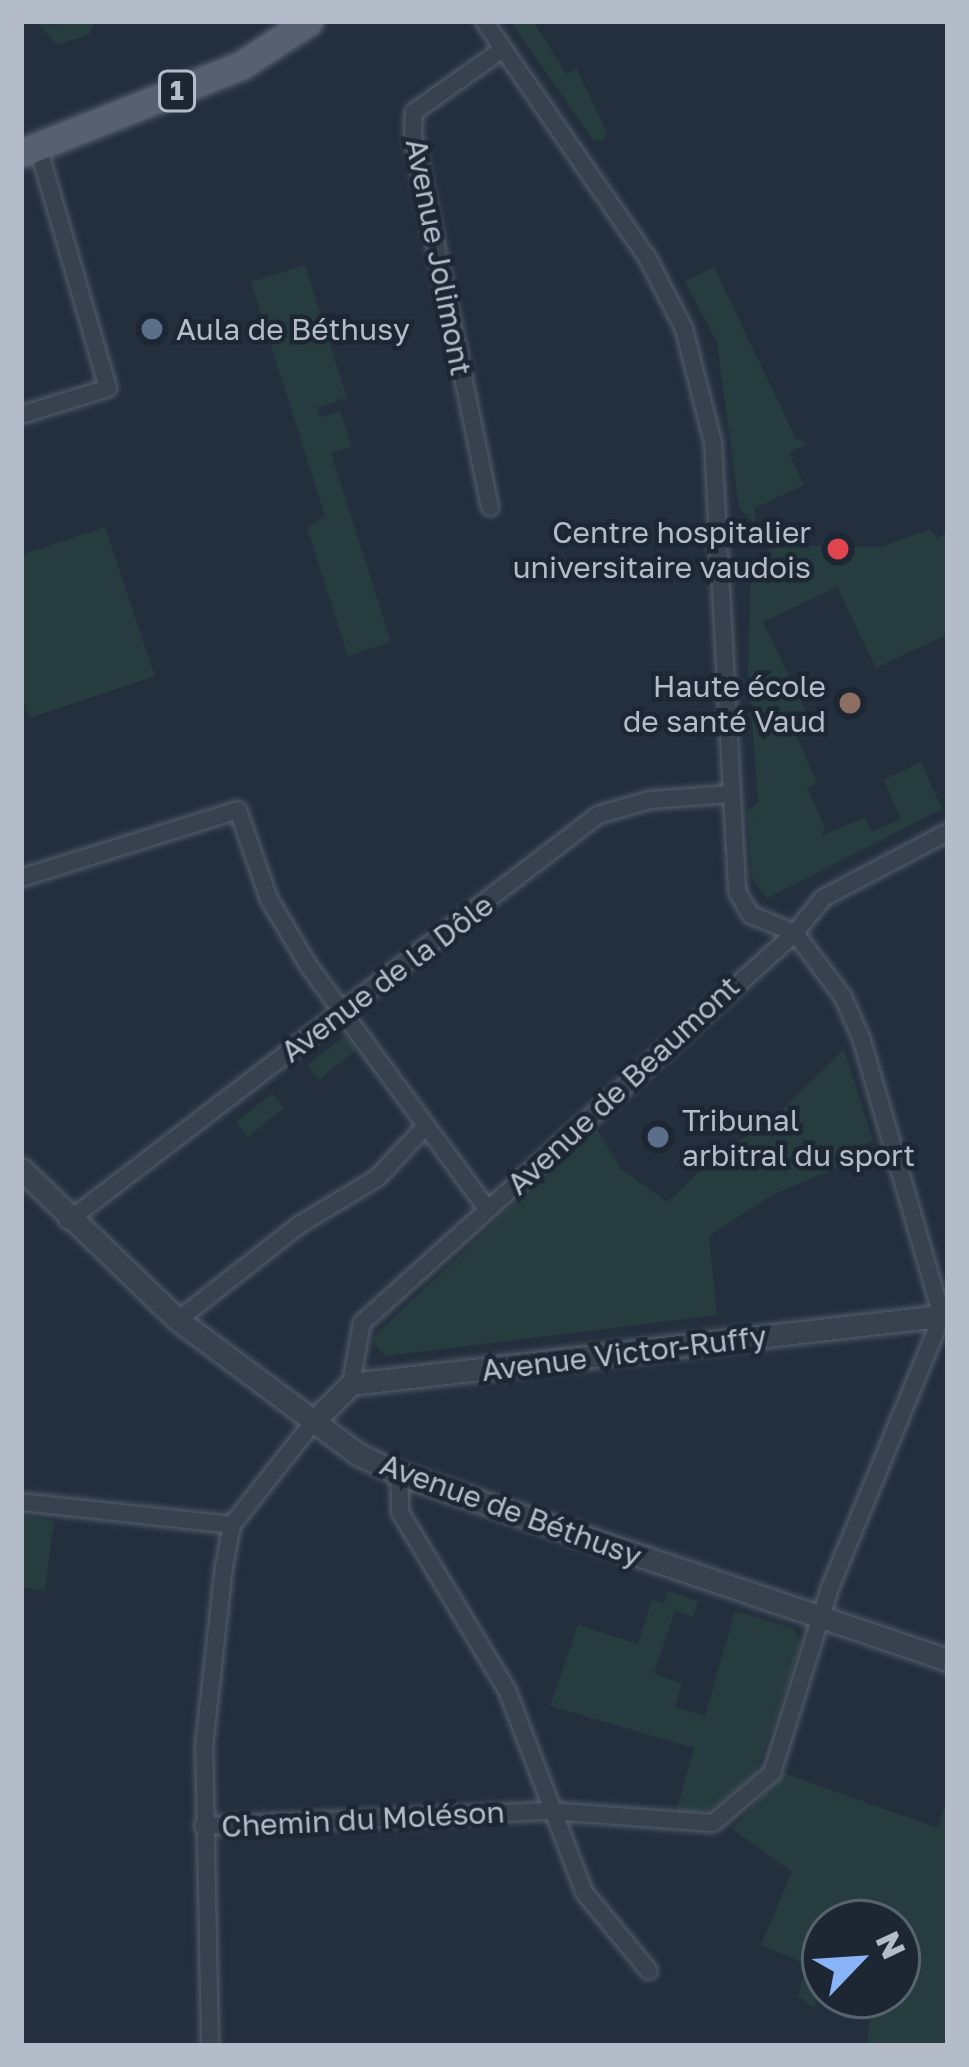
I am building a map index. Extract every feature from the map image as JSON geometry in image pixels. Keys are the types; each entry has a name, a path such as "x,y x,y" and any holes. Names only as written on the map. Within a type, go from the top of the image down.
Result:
{"main road":[{"name":"1","path":"29,150 240,66 309,21"}],"street":[{"path":"484,21 648,259 697,368 712,443 737,892 751,915 795,933 843,997 862,1040 945,1316"},
{"name":"Avenue Jolimont","path":"490,507 413,136 415,112 503,49"},
{"path":"21,415 108,388 29,150"},
{"name":"Avenue de la Dôle","path":"68,1221 598,815 650,800 730,794"},
{"path":"21,878 238,810 269,899 342,1014 487,1209"},
{"name":"Avenue de Beaumont","path":"351,1384 362,1323 795,933 823,898 948,832"},
{"path":"178,1320 299,1225 377,1178 425,1127"},
{"name":"Avenue de Béthusy","path":"21,1169 68,1221 178,1320 315,1420 399,1474 948,1660"},
{"name":"Avenue Victor-Ruffy","path":"351,1384 945,1316"},
{"name":"Chemin du Moléson","path":"202,1826 549,1811 699,1824 739,1808 780,1755 824,1619 945,1316"},
{"path":"209,2046 204,1747 232,1525 315,1420 351,1384"},
{"path":"399,1474 400,1512 499,1673 584,1892 649,1971"},
{"path":"21,1502 232,1525"}],"green space":[{"path":"36,21 53,25 95,21 89,35 57,45"},
{"path":"510,21 533,21 566,74 577,69 607,133 603,141 594,141"},
{"path":"305,265 347,398 317,408 320,417 340,411 352,446 331,453 391,642 348,656 307,528 325,516 251,282"},
{"path":"714,267 796,439 808,443 789,453 804,485 755,508 755,524 739,508 717,343 685,281"},
{"path":"105,527 155,676 29,718 21,693 21,555"},
{"path":"930,529 937,539 948,531 948,634 876,668 837,587 763,622 813,727 796,735 817,783 807,788 825,827 821,836 865,817 872,832 901,819 884,780 921,762 942,809 767,898 752,880 747,811 758,802 748,668 751,566 776,545 882,547"},
{"path":"345,1036 356,1050 319,1079 308,1065"},
{"path":"844,1049 873,1141 849,1150 852,1162 772,1195 709,1236 717,1315 386,1356 370,1340 595,1127 622,1170 668,1202 717,1153 766,1126"},
{"path":"272,1093 284,1108 247,1137 235,1123"},
{"path":"21,1515 54,1521 45,1591 21,1587"},
{"path":"668,1591 698,1601 693,1617 675,1611 654,1673 682,1684 675,1707 705,1716 735,1611 793,1628 801,1643 756,1773 712,1808 687,1814 676,1812 694,1748 550,1706 578,1625 638,1644 652,1600 664,1604"},
{"path":"783,1773 938,1828 948,1794 948,2046 867,2046 870,2019 921,2019 921,1899 801,1899 801,1962 761,1945 792,1872 732,1829"}],"place":[{"name":"Aula de Béthusy","path":"152,329"},
{"name":"Centre hospitalier universitaire vaudois","path":"838,549"},
{"name":"Haute école de santé Vaud","path":"850,703"},
{"name":"Tribunal arbitral du sport","path":"658,1137"}]}
